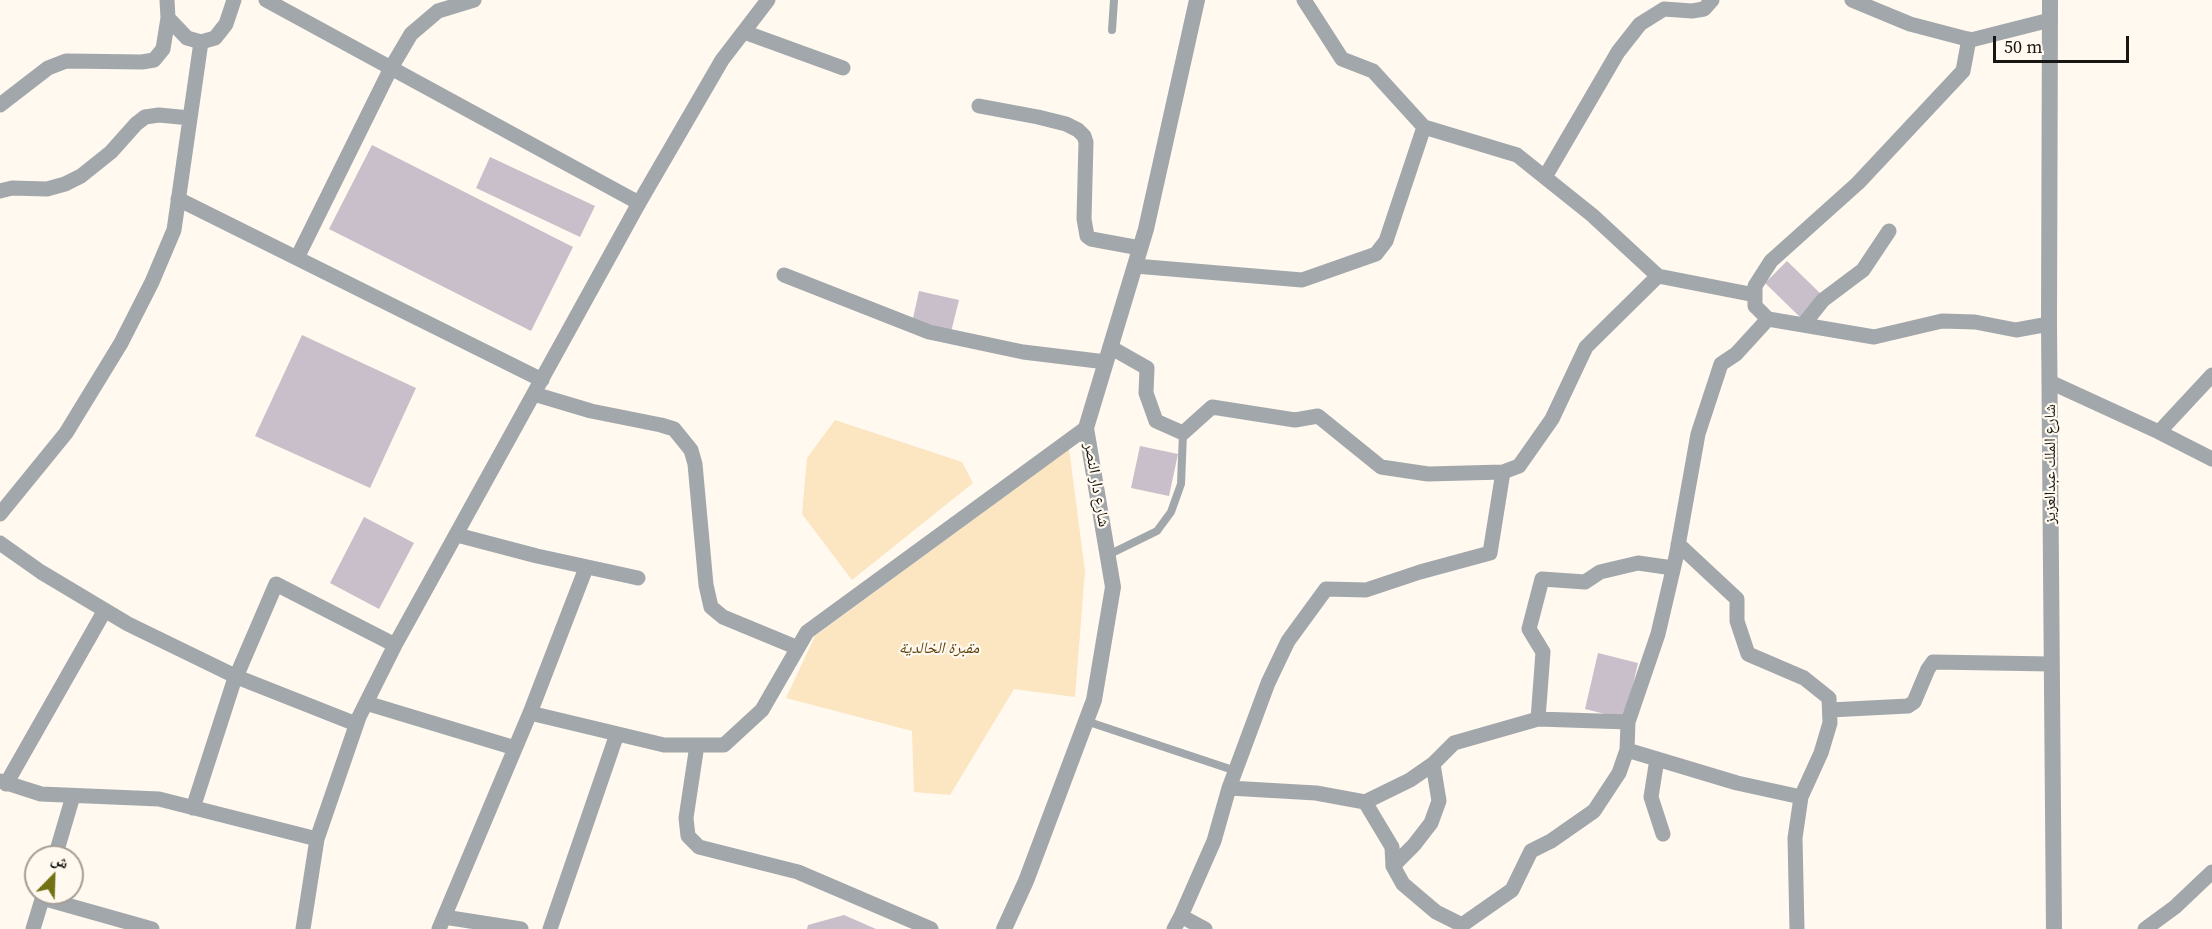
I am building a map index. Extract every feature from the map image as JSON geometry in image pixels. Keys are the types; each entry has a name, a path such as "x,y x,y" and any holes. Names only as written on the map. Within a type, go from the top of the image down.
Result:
{"street":[{"path":"0,105 48,68 66,61 142,62 154,60 163,49 168,18 167,0"},
{"path":"168,18 187,38 201,42 215,38 226,24 234,0"},
{"path":"266,0 639,203"},
{"path":"297,258 391,68 411,34 438,11 474,0"},
{"path":"303,929 317,839 356,724 395,645 639,203 722,60 768,0"},
{"name":"شارع دار النصر","path":"1004,929 1026,881 1094,700 1113,587 1086,428 1140,248 1197,0"},
{"path":"1304,0 1342,59 1373,71 1424,127 1517,155 1592,215 1658,276 1755,295"},
{"path":"1545,177 1618,52 1640,24 1664,9 1692,11 1704,9 1712,0"},
{"path":"1852,0 1910,24 1970,39 2050,20"},
{"name":"شارع الملك عبدالعزيز","path":"2050,0 2049,324 2054,929"},
{"path":"744,32 843,68"},
{"path":"1970,39 1963,71 1858,183 1771,261 1755,286 1755,306 1768,320 1874,337 1942,321 1975,322 2016,330 2049,324"},
{"path":"0,514 66,433 121,343 152,282 174,230 201,42"},
{"path":"979,106 1038,117 1066,124 1078,130 1086,142 1084,219 1087,236 1091,239 1140,248"},
{"path":"0,191 12,188 47,189 81,176 111,152 145,117 159,115 190,118"},
{"path":"1135,266 1302,280 1376,254 1386,242 1424,127"},
{"path":"178,199 297,258 538,387 591,411 661,424 674,429 691,450 695,464 706,585 711,607 730,620 798,648"},
{"path":"1803,325 1823,300 1863,270 1889,231"},
{"path":"784,274 929,332 1023,352 1108,355 1147,368 1146,393 1156,421 1184,433 1212,407 1295,420 1318,416 1381,467 1428,474 1503,472 1519,466 1552,419 1586,347 1658,276"},
{"path":"1365,802 1392,847 1393,866 1404,884 1436,912 1463,928 1512,890 1531,851 1551,841 1594,811 1619,773 1628,750 1628,722 1658,634 1678,544 1698,434 1721,364 1736,354 1768,320"},
{"path":"2159,432 2212,375"},
{"path":"2050,382 2212,459"},
{"path":"530,713 664,745 724,745 762,710 807,632 1086,428"},
{"path":"1205,929 1178,922 1214,841 1229,789 1268,683 1288,641 1326,589 1366,590 1420,572 1490,553 1503,472"},
{"path":"457,534 586,568 638,578"},
{"path":"0,543 40,572 128,624 237,677 356,724"},
{"path":"1678,544 1737,599 1737,621 1748,654 1804,678 1829,698 1830,723 1821,753 1801,797 1795,838 1797,929"},
{"path":"1538,719 1543,652 1529,629 1542,579 1585,582 1600,572 1638,563 1673,568"},
{"path":"521,929 441,923 530,713 586,568"},
{"path":"193,808 237,677 276,584 395,645"},
{"path":"105,610 3,782 41,794 159,799 317,839"},
{"path":"1830,710 1908,706 1914,702 1933,662 2051,664"},
{"path":"366,703 515,748"},
{"path":"1229,789 1316,793 1365,802 1410,780 1433,764 1454,743 1538,719 1628,722"},
{"path":"550,929 617,734"},
{"path":"697,745 686,818 688,836 699,847 798,872 931,929"},
{"path":"1628,750 1737,783 1801,797"},
{"path":"1657,759 1652,798 1663,834"},
{"path":"1393,866 1414,845 1431,823 1439,801 1433,764"},
{"path":"59,845 73,796"},
{"path":"2145,929 2175,907 2212,872"},
{"path":"33,929 40,905"},
{"path":"75,905 152,929"}],"lane":[{"path":"1112,30 1114,0"},
{"path":"1108,555 1157,531 1172,512 1181,484 1184,433"},
{"path":"1086,721 1236,771"}],"green space":[{"path":"835,420 962,462 973,483 852,580 802,514 807,458"},
{"name":"مقبرة الخالدية","path":"1069,449 1085,571 1075,697 1014,689 950,795 914,792 912,731 786,698 815,636"}],"building":[{"path":"372,145 573,247 531,331 329,229"},
{"path":"490,157 595,206 580,237 476,188"},
{"path":"1787,261 1823,296 1801,318 1765,283"},
{"path":"919,291 959,300 951,332 912,323"},
{"path":"302,335 416,388 370,488 255,436"},
{"path":"1140,446 1178,454 1169,496 1131,488"},
{"path":"364,517 414,543 379,609 330,583"},
{"path":"1598,653 1638,663 1625,719 1585,709"},
{"path":"844,915 876,929 807,929 808,925"}]}
